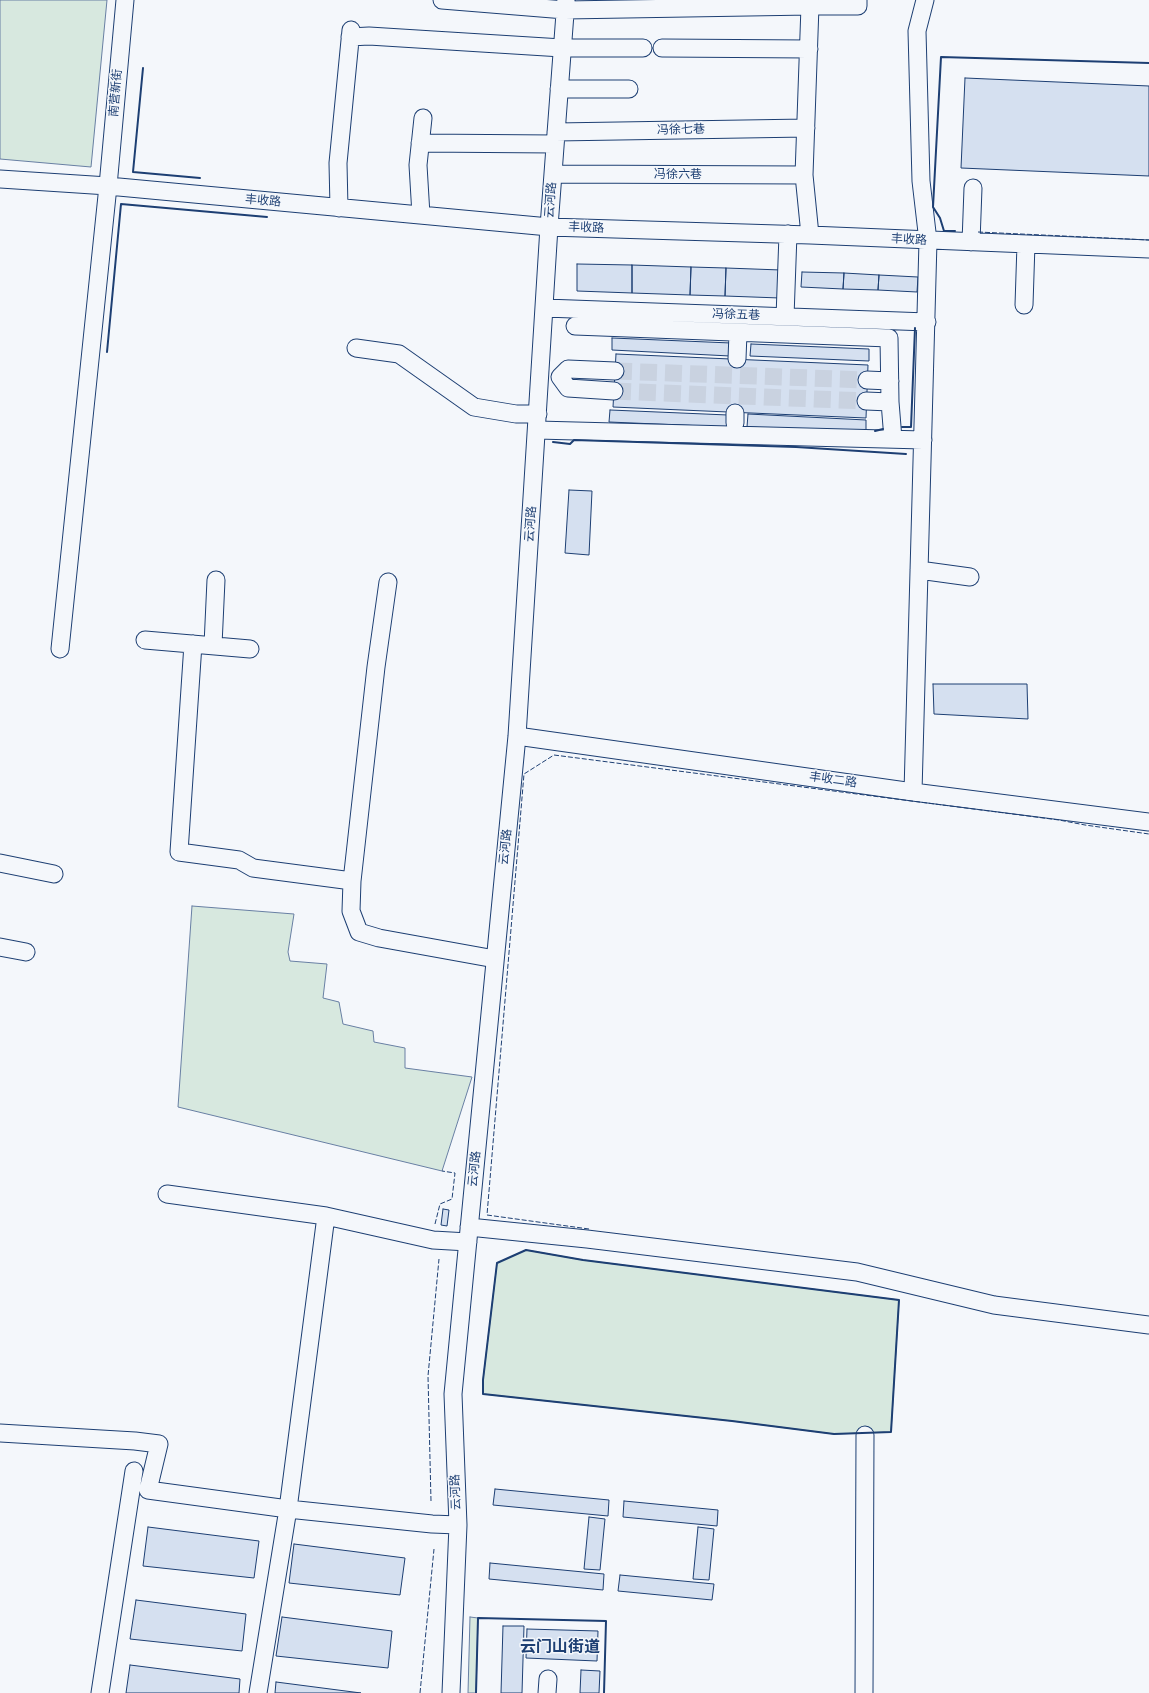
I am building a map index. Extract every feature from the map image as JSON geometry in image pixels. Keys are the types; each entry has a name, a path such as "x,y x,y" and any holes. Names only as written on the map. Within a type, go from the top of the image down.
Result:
{"street":[{"name":"南营新街","path":"60,649 108,186 125,0"},
{"path":"442,0 566,5 810,6 858,6 858,0"},
{"path":"913,792 927,322 928,241 921,181 917,31 925,0"},
{"name":"云河路","path":"451,1693 458,1525 453,1394 517,736 538,422 549,227 566,5"},
{"path":"810,6 804,175 810,235"},
{"path":"339,208 338,163 351,34 562,48 643,48"},
{"path":"662,48 809,49"},
{"path":"560,89 629,89"},
{"path":"420,215 418,165 423,118"},
{"name":"冯徐七巷","path":"420,143 806,128"},
{"name":"冯徐六巷","path":"553,174 804,175"},
{"name":"丰收路","path":"0,179 108,186 549,227 788,234 1149,249"},
{"path":"971,242 973,188"},
{"path":"785,317 788,234"},
{"path":"1024,305 1026,244"},
{"name":"冯徐五巷","path":"545,308 927,322"},
{"path":"575,326 738,334 889,338 890,402 893,439"},
{"path":"737,359 738,334"},
{"path":"356,348 399,354 474,407 516,414 538,422 923,440"},
{"path":"614,391 568,388 560,377 568,369 615,371"},
{"path":"867,380 890,381"},
{"path":"866,401 890,402"},
{"path":"919,570 970,577"},
{"path":"213,645 216,580"},
{"path":"388,582 376,667 352,881 351,911 359,932 379,938 495,959"},
{"path":"145,640 250,649"},
{"path":"193,644 179,852 239,860 254,868 352,881"},
{"name":"丰收二路","path":"517,736 913,792 1149,822"},
{"path":"0,863 54,874"},
{"path":"0,947 26,952"},
{"path":"167,1194 326,1216 433,1240 468,1234 587,1239 857,1272 994,1305 1149,1325"},
{"path":"258,1693 288,1509 326,1216"},
{"path":"0,1432 159,1444 148,1490 288,1509 432,1524 458,1525"},
{"path":"864,1693 865,1435"},
{"path":"100,1693 134,1471"}],"shaded area":[{"path":"0,0 107,0 91,167 0,159"},
{"path":"192,906 294,914 288,952 290,961 327,964 323,998 339,1002 343,1024 373,1031 374,1042 405,1048 405,1068 472,1077 442,1171 178,1107"},
{"path":"526,1250 583,1260 899,1300 891,1432 834,1434 732,1421 483,1394 483,1380 497,1263"},
{"path":"470,1617 478,1618 476,1693 468,1693"}],"building":[{"path":"965,78 1149,86 1149,176 961,168"},
{"path":"577,264 632,265 632,293 577,291"},
{"path":"632,265 691,267 690,295 632,293"},
{"path":"691,267 726,268 725,296 690,295"},
{"path":"726,268 781,270 780,298 725,296"},
{"path":"802,272 844,273 843,289 801,287"},
{"path":"844,273 879,275 878,290 843,289"},
{"path":"879,275 918,277 917,292 878,290"},
{"path":"612,338 731,343 730,356 612,350"},
{"path":"751,344 869,349 869,361 750,356"},
{"path":"616,354 868,365 866,418 613,407"},
{"path":"610,410 728,415 728,427 609,422"},
{"path":"748,414 866,420 866,432 747,427"},
{"path":"569,490 592,491 589,555 565,553"},
{"path":"933,684 1027,684 1028,719 934,714"},
{"path":"443,1209 449,1210 447,1226 441,1225"},
{"path":"495,1489 609,1500 608,1516 493,1505"},
{"path":"624,1501 718,1510 717,1526 623,1517"},
{"path":"589,1517 605,1519 600,1570 584,1569"},
{"path":"148,1527 259,1541 254,1578 143,1566"},
{"path":"698,1527 714,1529 709,1580 693,1579"},
{"path":"294,1544 405,1558 400,1595 289,1583"},
{"path":"490,1563 604,1574 603,1590 489,1579"},
{"path":"620,1575 714,1584 712,1600 618,1591"},
{"path":"136,1600 246,1614 242,1651 130,1639"},
{"path":"282,1617 392,1631 388,1668 276,1656"},
{"path":"503,1626 524,1626 522,1693 501,1693"},
{"path":"527,1629 598,1631 597,1661 526,1658"},
{"path":"130,1665 240,1679 239,1693 126,1693"},
{"path":"581,1670 600,1671 599,1693 580,1693"},
{"path":"276,1682 361,1693 275,1693"}],"tunnel":[{"path":"615,371 867,380"},
{"path":"614,391 866,401"}],"fence":[{"path":"978,232 1149,240"},
{"path":"589,1229 487,1215 524,774 554,755 1059,820 1149,834"},
{"path":"435,1224 440,1204 452,1199 455,1173 442,1171"},
{"path":"431,1501 428,1376 439,1259"},
{"path":"420,1693 434,1549"}],"wall":[{"path":"955,231 944,231 940,218 933,207 941,57 1149,63"},
{"path":"143,68 133,172 200,178"},
{"path":"107,352 121,204 267,217"},
{"path":"902,427 911,427 915,328"},
{"path":"875,431 883,429"},
{"path":"553,442 570,444 574,440 796,447 906,454"},
{"path":"526,1250 583,1260 899,1300 891,1432 834,1434 732,1421 483,1394 483,1380 497,1263 526,1250"},
{"path":"476,1693 478,1618 606,1621 604,1693"}],"district":[{"name":"云门山街道","path":"560,1648"}]}
